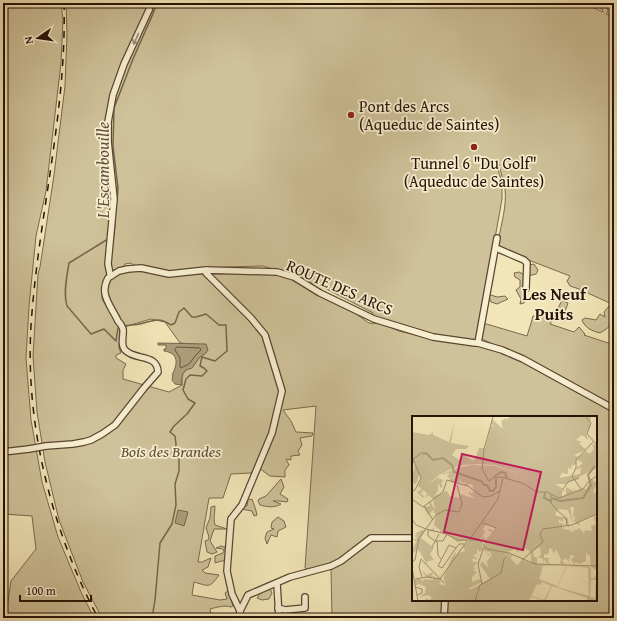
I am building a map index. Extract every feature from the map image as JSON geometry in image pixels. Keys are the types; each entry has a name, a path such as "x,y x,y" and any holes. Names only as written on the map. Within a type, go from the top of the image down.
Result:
{"street":[{"path":"3,452 74,444 91,440 115,425 158,372 158,367 153,360 131,354 124,350 122,327 107,300 105,292 108,278 111,276 108,264 114,199 108,141 108,122 113,95 124,64 149,10 150,3"},
{"path":"478,342 497,238"},
{"path":"496,248 524,260 527,263 526,288"},
{"name":"ROUTE DES ARCS","path":"111,276 124,270 141,268 169,274 206,270 277,272 294,277 320,293 374,319 433,337 475,343 478,342 502,350 523,359 614,409"},
{"path":"206,270 206,273 251,318 265,335 282,391 272,433 242,505 232,519 227,571 232,594 240,611"},
{"path":"239,618 240,611 248,595 290,577 330,566 341,561 371,538 412,538"},
{"path":"277,582 279,618"},
{"path":"278,608 285,610 305,608 305,597"},
{"path":"444,618 445,601"}],"green space":[{"path":"3,3 61,3 63,20 61,63 46,191 36,236 29,306 26,358 31,420 42,482 58,537 81,592 94,618 13,618 6,614 11,581 36,549 32,516 3,514"},
{"name":"Bois des Brandes","path":"66,3 590,3 590,6 603,12 602,9 595,6 593,3 607,4 608,12 606,14 614,17 614,305 570,286 567,281 570,276 498,247 505,195 499,164 498,170 502,187 502,199 477,338 475,341 433,337 371,316 373,313 317,284 302,282 349,309 369,323 382,324 399,331 436,340 477,344 520,357 482,339 481,334 483,323 527,336 533,316 543,315 552,321 550,324 574,332 579,327 585,334 584,335 614,345 614,618 446,618 448,601 597,601 597,416 412,416 412,537 367,536 364,542 339,560 330,565 308,570 305,568 316,406 283,410 291,421 296,432 313,433 312,436 300,438 302,445 298,451 300,455 291,456 291,460 286,459 289,465 285,470 285,477 270,476 259,468 251,473 231,474 223,498 209,498 198,562 211,558 208,567 202,570 205,573 219,575 213,583 208,585 194,582 192,595 220,600 227,599 225,593 228,591 233,606 221,606 210,609 211,614 217,618 102,618 83,582 59,520 45,462 37,412 33,356 38,274 54,175 65,86 67,34","holes":["131,263 135,266 147,266 170,271 263,266 284,273 263,270 223,274 125,271 108,281 106,288 108,299 114,310 109,310 102,299 103,284 110,269 117,270 125,264","151,319 165,322 180,343 206,345 192,367 186,370 182,375 182,385 169,392 123,379 123,370 126,364 116,358 116,355 121,353 119,348 120,331 124,327"]},
{"path":"534,264 538,270 536,274 528,276 525,281 525,295 523,298 526,299 524,303 520,304 521,299 516,290 520,287 520,280 515,277 514,273 519,272 523,274 529,265"},
{"path":"491,295 497,297 505,296 508,299 497,304 491,302 489,297"},
{"path":"562,300 568,303 563,317 561,318 555,315"},
{"path":"610,305 614,312 614,316 611,325 606,329 600,333 585,325 582,320 585,318 596,320 600,314 605,317 604,312"},
{"path":"281,479 284,487 280,494 288,499 287,502 273,501 281,504 274,507 260,505 258,501 259,499 266,496"},
{"path":"252,499 257,515 254,516 252,511 241,509 242,507 247,506 248,500"},
{"path":"215,506 215,525 227,529 214,529 210,541 217,552 212,554 207,552 205,541 208,540 209,537 206,528 210,518 211,507"},
{"path":"278,517 284,521 286,527 278,531 277,537 271,535 267,544 265,538 267,532 274,529 271,528 272,522"},
{"path":"380,540 412,540 412,601 444,601 443,618 332,618 331,569 370,542"},
{"path":"221,546 225,547 226,558 224,561 215,563 215,556 223,553 224,551 223,549 216,548"},
{"path":"270,589 272,593 269,599 262,600 257,598 262,592"}],"water":[{"path":"158,343 206,344 208,350 200,357 192,368 186,370 182,375 182,385 175,384 172,380 176,363 175,357 169,352 164,351 164,349 166,349 166,345 158,345"},
{"path":"178,510 188,512 184,526 175,523"}],"waterway":[{"name":"L'Escambouille","path":"117,200 118,188 113,146 114,108 157,3"},
{"name":"L'Escambouille","path":"112,237 114,236 116,206"},
{"name":"L'Escambouille","path":"108,239 69,263 65,296 67,306 91,334 104,329 116,341 118,328 120,327"},
{"name":"L'Escambouille","path":"124,326 156,320 167,322 171,325 175,323 179,312 184,308 192,317 206,314 219,325 226,325 227,351 215,361 202,357 200,366 207,371 202,376 190,375 186,379 183,390 188,399 195,403 170,432 175,436 175,452 179,459 179,471 175,484 176,505 172,524 160,543 152,618"}],"railway":[{"path":"64,3 64,44 57,125 40,245 31,326 30,363 32,401 37,439 55,513 67,550 98,618"}],"place":[{"name":"Pont des Arcs (Aqueduc de Saintes)","path":"351,115"},
{"name":"Tunnel 6 \"Du Golf\" (Aqueduc de Saintes)","path":"474,147"}],"district":[{"name":"Les Neuf Puits","path":"554,303"}]}
